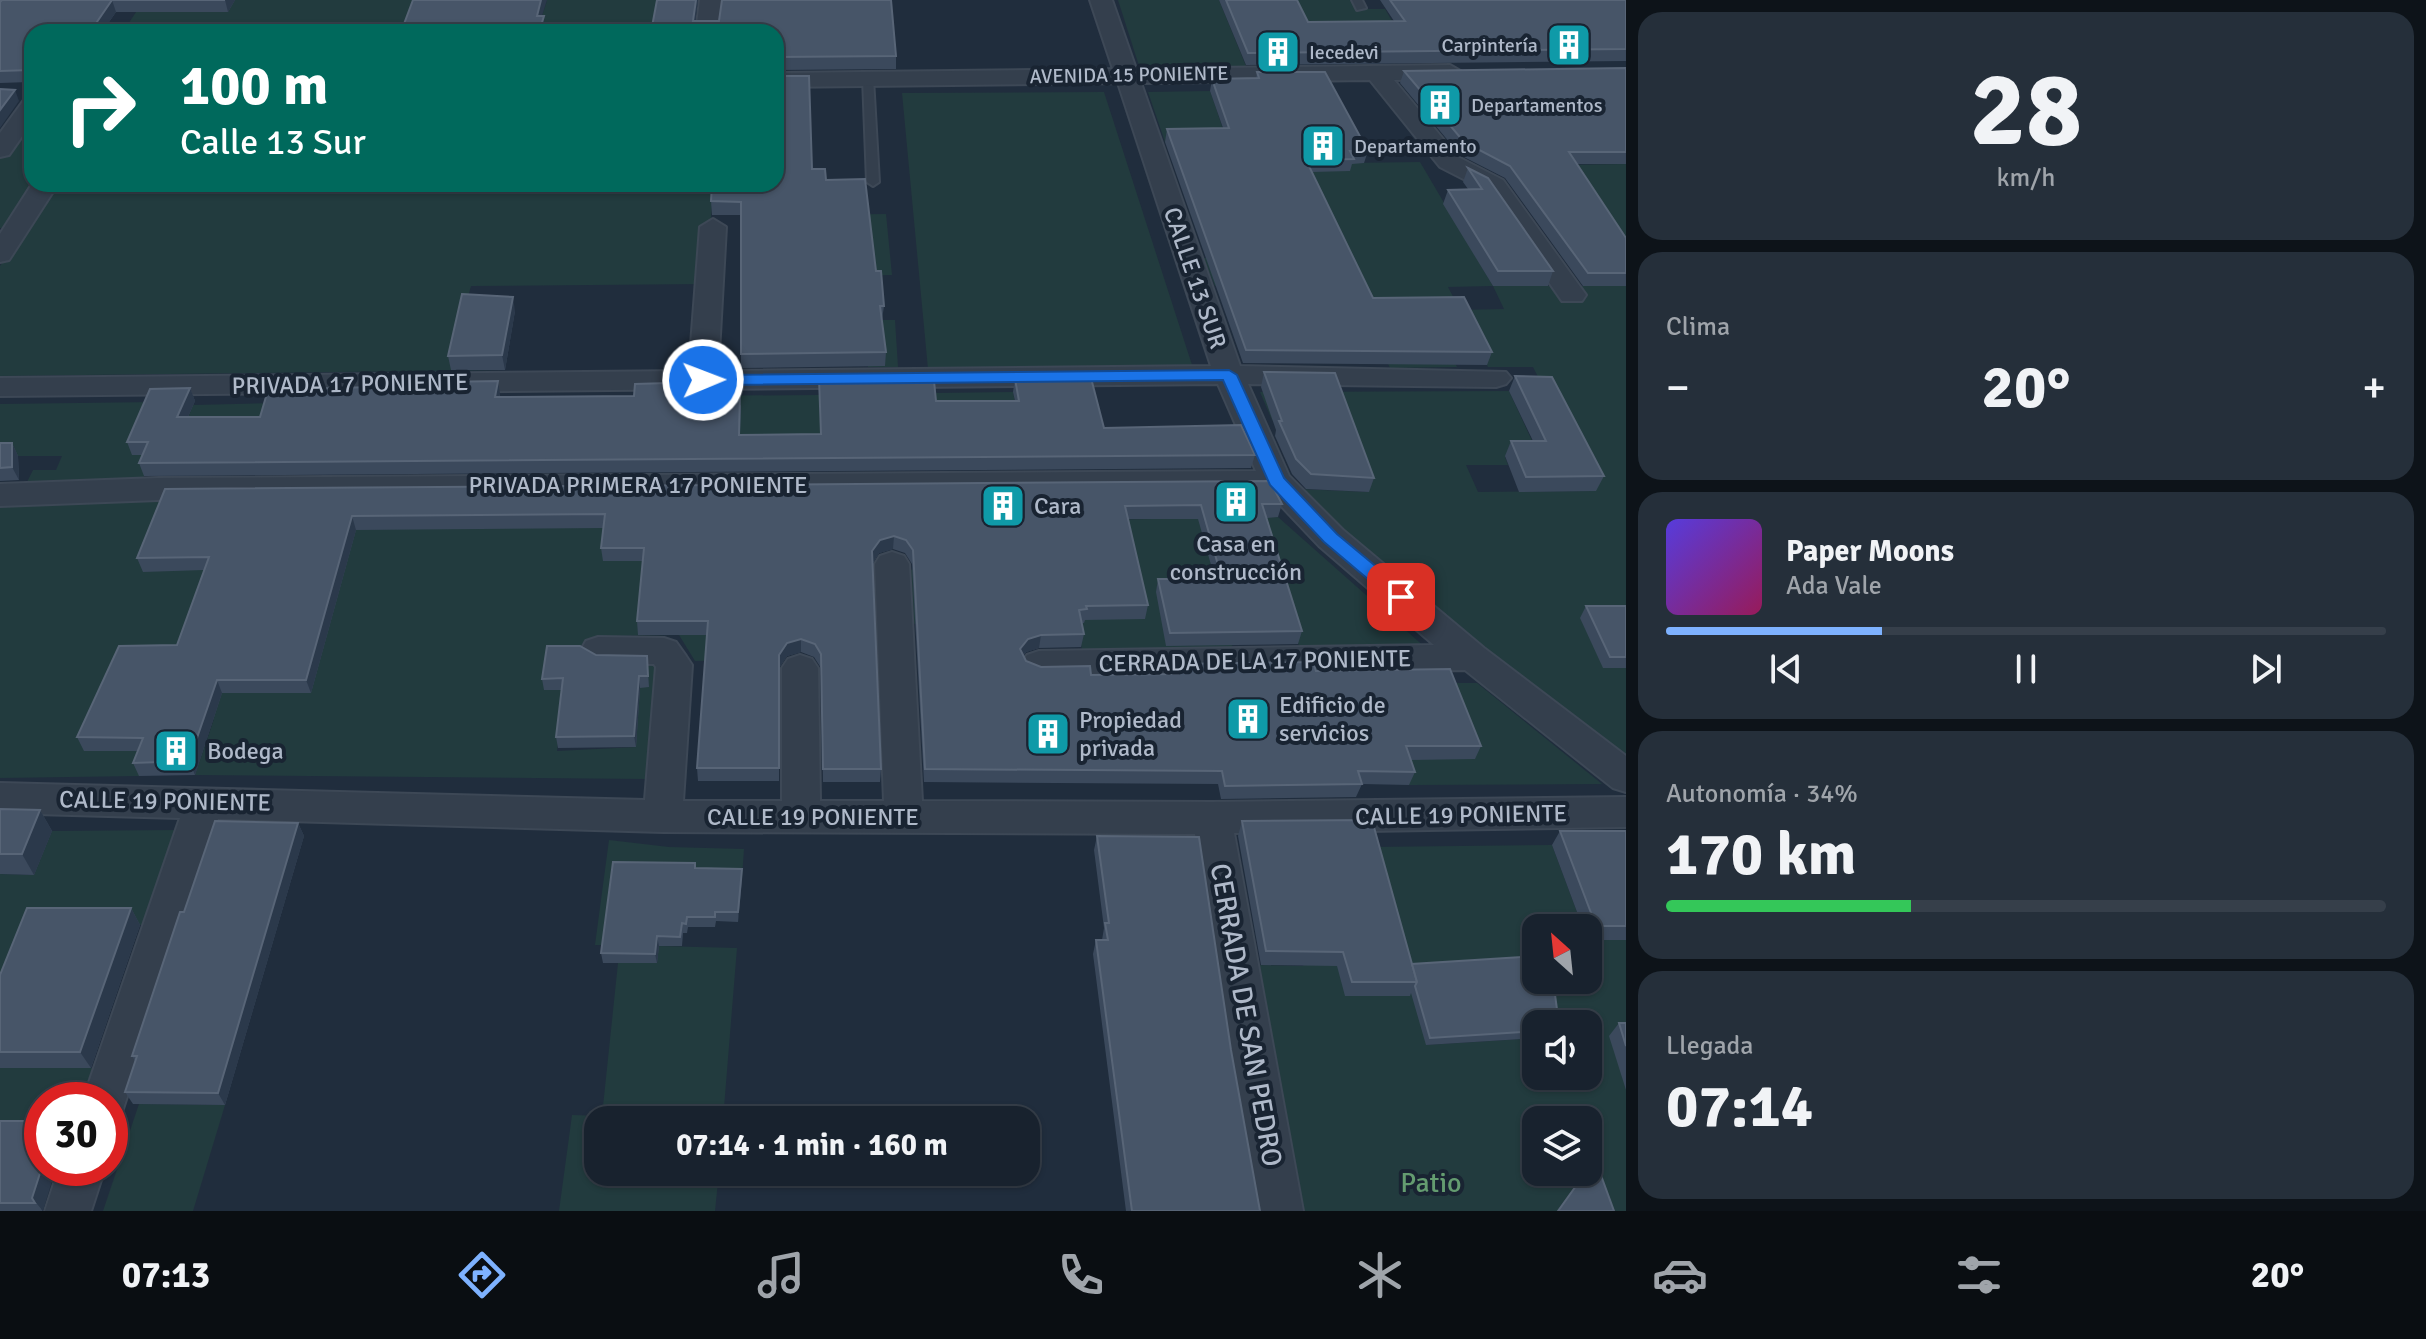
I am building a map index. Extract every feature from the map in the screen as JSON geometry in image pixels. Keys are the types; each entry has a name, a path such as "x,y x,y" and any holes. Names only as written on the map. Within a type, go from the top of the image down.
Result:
{"street":[{"path":"708,24 711,0"},
{"name":"CALLE 13 SUR","path":"1101,0 1229,375 1276,481 1331,538 1472,657 1626,777"},
{"name":"AVENIDA 15 PONIENTE","path":"784,80 1470,71"},
{"path":"1376,72 1449,162 1494,185 1572,295"},
{"path":"0,150 24,116"},
{"path":"0,254 40,192"},
{"path":"703,380 713,227"},
{"name":"PRIVADA 17 PONIENTE","path":"0,387 1229,375 1496,378"},
{"name":"PRIVADA PRIMERA 17 PONIENTE","path":"0,495 158,489 1276,481"},
{"path":"892,564 904,817"},
{"path":"598,650 664,651 674,665 663,816"},
{"name":"CERRADA DE LA 17 PONIENTE","path":"1039,664 1472,657"},
{"path":"800,668 801,816"},
{"name":"CALLE 19 PONIENTE","path":"0,798 205,801 663,816 1212,818 1626,812"},
{"path":"111,1082 205,801"},
{"name":"CERRADA DE SAN PEDRO","path":"1212,818 1280,1211"},
{"path":"68,1211 76,1186"}],"lane":[{"path":"868,78 873,182"}],"green space":[{"path":"235,0 420,0 483,24 128,24 136,12"},
{"path":"547,0 688,0 662,24 540,24"},
{"path":"1118,0 1219,0 1248,71 1141,72"},
{"path":"1289,0 1352,0 1357,9 1385,9 1399,33 1305,34"},
{"path":"1210,91 1274,284 1215,286 1203,258 1229,258 1165,142 1148,92"},
{"path":"1104,92 1192,365 928,369 902,93"},
{"path":"24,125 24,192 27,192 5,228 0,228 0,158"},
{"path":"1420,162 1493,286 1448,287 1460,310 1429,311 1457,367 1390,368 1303,172 1347,163"},
{"path":"1626,164 1626,253 1563,165"},
{"path":"48,192 713,192 705,284 471,286 465,308 508,352 504,370 0,376 0,266"},
{"path":"886,214 892,275 814,277 812,215"},
{"path":"1493,286 1626,286 1626,618 1603,668 1626,668 1626,760 1459,628 1298,489 1368,492 1272,420 1260,392 1509,391 1539,456 1505,457 1508,465 1466,465 1478,492 1596,491 1533,367 1488,367 1460,310 1504,309"},
{"path":"869,320 895,320 898,367 868,367"},
{"path":"1013,392 1023,443 949,433 933,393"},
{"path":"819,395 821,447 740,448 669,396"},
{"path":"155,402 133,454 153,454 141,483 25,486 33,470 56,470 62,456 0,456 0,404"},
{"path":"272,403 261,437 183,430 193,405"},
{"path":"173,494 290,530 607,527 603,561 646,561 680,635 751,635 749,660 695,661 679,635 610,636 609,658 656,657 646,779 195,775 214,719 139,776 0,778 0,502","holes":["565,690 636,747 557,751"]},
{"path":"1278,517 1427,649 1301,652 1290,618 1262,619 1250,580 1277,579 1271,559 1210,560 1234,653 1083,655 1077,623 1084,622 1079,592 1070,591 1068,578 1090,578 1098,619 1144,619 1132,561 1026,563 1027,574 1007,574 1009,596 998,597 1001,614 989,614 988,606 969,606 970,623 904,624 899,570 965,568 973,563 968,522"},
{"path":"1444,683 1477,683 1602,784 1409,785 1400,760"},
{"path":"178,830 146,925 38,925 0,992 0,874 34,875 52,831"},
{"path":"609,840 669,847 744,849 742,878 696,878 696,864 667,863 659,946 737,948 724,1106 603,1106 618,963 657,963 658,946 595,945"},
{"name":"Patio","path":"1552,845 1578,914 1522,914 1522,973 1426,1045 1522,1039 1522,1090 1602,1090 1602,1010 1551,1010 1549,994 1602,994 1602,940 1626,940 1626,1211 1610,1211 1594,1186 1602,1186 1602,1106 1522,1106 1522,1186 1575,1186 1557,1211 1300,1211 1254,965 1303,966 1370,847"},
{"path":"0,1068 97,1068 92,1082 24,1082 24,1134 0,1134"},
{"path":"139,1104 225,1105 193,1211 103,1211 111,1186 128,1186 128,1137"},
{"path":"572,1115 584,1115 584,1186 718,1186 715,1211 559,1211"}],"building":[{"path":"0,0 112,0 96,24 24,24 24,70 0,71"},
{"path":"413,0 541,0 537,16 544,16 542,24 404,24"},
{"path":"657,0 696,0 693,21 719,21 722,0 891,0 896,56 784,57 784,24 652,24"},
{"path":"1226,0 1297,0 1308,22 1405,21 1390,0 1626,0 1626,49 1248,53"},
{"path":"1626,68 1626,152 1569,152 1626,238 1626,273 1588,273 1510,166 1464,142 1404,71"},
{"path":"1257,72 1325,72 1368,151 1350,151 1354,159 1306,160 1373,298 1464,297 1492,352 1246,350 1167,129 1229,128 1212,79 1259,78"},
{"path":"784,76 809,76 812,169 825,169 826,180 865,179 876,271 881,271 884,306 880,306 886,352 741,354 741,202 711,201 712,192 784,192"},
{"path":"0,89 15,90 0,110"},
{"path":"1468,168 1488,178 1553,271 1498,271 1448,190 1482,189"},
{"path":"462,294 513,297 502,355 448,356"},
{"path":"1264,372 1335,373 1374,478 1311,474 1296,459 1279,421 1282,421"},
{"path":"1515,376 1552,377 1604,476 1526,477 1511,441 1546,441"},
{"path":"819,378 934,381 936,401 1019,401 1015,379 1091,378 1104,428 1241,425 1255,455 139,463 148,442 127,442 150,389 190,388 177,417 260,417 268,390 498,381 495,397 634,396 635,384 668,383 667,392 740,392 739,435 821,434"},
{"path":"0,443 12,443 12,467 0,468"},
{"path":"1270,481 1282,504 1262,504 1302,631 1170,633 1158,579 1222,579 1201,505 1125,506 1148,605 1086,606 1087,609 1079,610 1084,634 1041,635 1028,639 1020,649 1026,661 1041,667 1090,666 1091,675 1178,674 1176,664 1313,662 1316,671 1450,669 1481,746 1406,746 1415,772 1358,771 1362,784 1225,786 1222,771 925,769 913,550 906,540 894,536 880,540 872,551 881,769 823,769 821,654 815,644 801,639 787,643 779,655 779,768 697,768 708,621 637,621 644,548 601,548 605,514 352,516 306,680 217,680 189,761 133,763 143,738 77,737 119,646 177,645 209,557 137,558 165,489"},
{"path":"1586,606 1626,606 1626,657 1610,657"},
{"path":"547,646 580,646 596,655 647,656 648,676 639,676 634,736 556,737 563,678 542,679"},
{"path":"0,809 40,810 22,854 0,854"},
{"path":"1372,820 1417,982 1352,982 1343,952 1266,951 1242,821"},
{"path":"215,821 298,823 218,1093 128,1092 137,1056 132,1056 180,912 184,912"},
{"path":"1560,831 1626,831 1626,926 1602,926 1602,914 1591,914"},
{"path":"1097,836 1199,837 1231,1050 1260,1211 1132,1211 1096,940 1108,940 1105,923 1109,923"},
{"path":"613,862 695,863 695,868 742,869 738,912 715,912 715,917 687,917 686,924 682,923 680,937 657,936 655,954 601,953"},
{"path":"27,908 131,908 80,1052 0,1052 0,975"},
{"path":"1522,957 1522,994 1555,994 1557,1010 1522,1010 1522,1032 1430,1038 1412,964"},
{"path":"1619,1023 1626,1023 1626,1046"},
{"path":"0,1121 24,1121 24,1186 36,1186 32,1198 35,1203 0,1203"},
{"path":"1602,1178 1614,1211 1558,1211 1576,1186 1602,1186"}],"place":[{"name":"Carpintería","path":"1569,45"},
{"name":"Iecedevi","path":"1278,52"},
{"name":"Departamentos","path":"1440,105"},
{"name":"Departamento","path":"1323,146"},
{"name":"Casa en construcción","path":"1236,502"},
{"name":"Cara","path":"1003,506"},
{"name":"Edificio de servicios","path":"1248,719"},
{"name":"Propiedad privada","path":"1048,734"},
{"name":"Bodega","path":"176,751"}],"route":[{"path":"703,380 1229,375 1276,481 1331,538 1401,597"}]}
